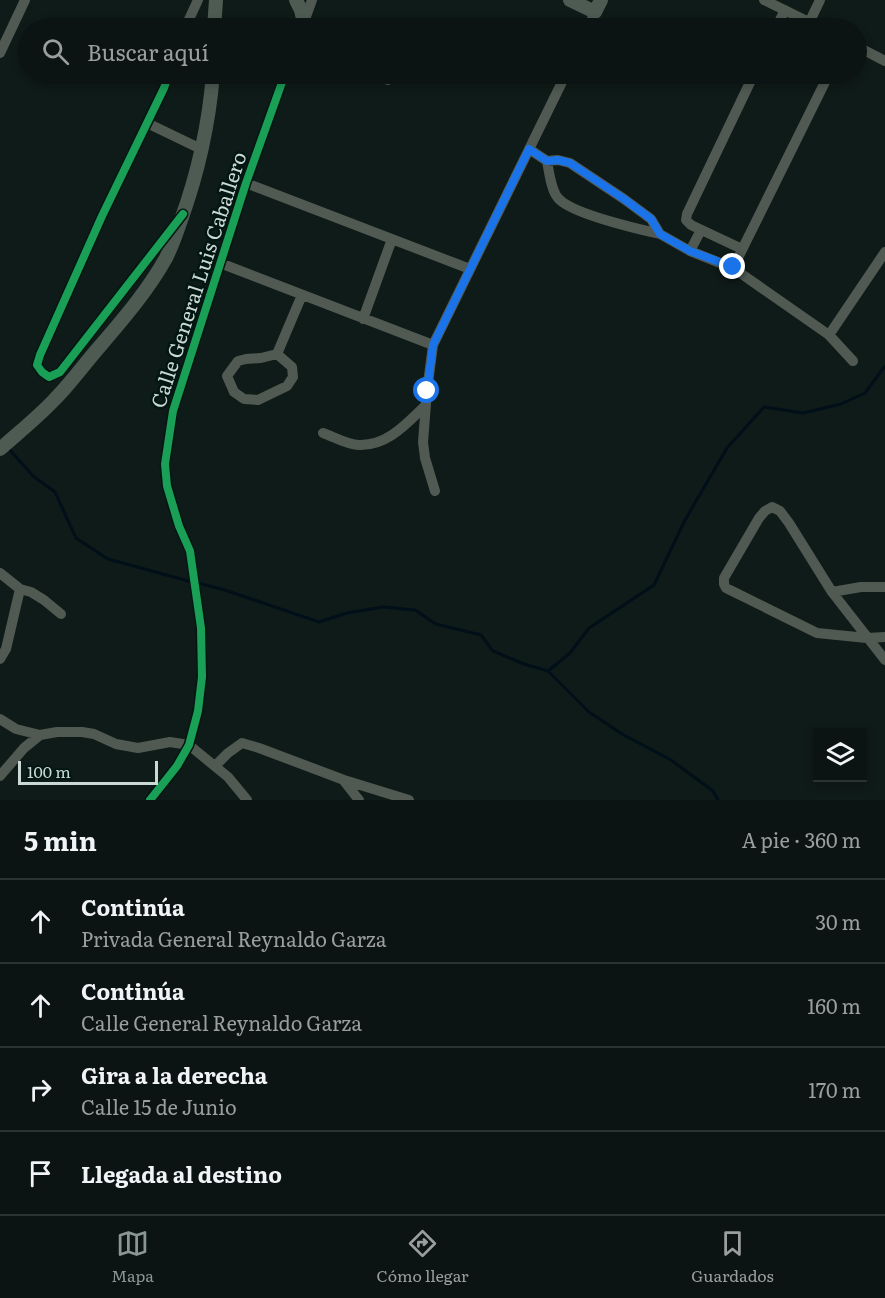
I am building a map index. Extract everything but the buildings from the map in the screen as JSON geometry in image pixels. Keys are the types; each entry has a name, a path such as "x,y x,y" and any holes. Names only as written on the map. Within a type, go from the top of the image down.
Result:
{"main road":[{"path":"296,0 301,18"},
{"path":"570,0 598,6"},
{"path":"215,18 216,2"},
{"path":"0,449 53,401 76,375 144,294 167,255 196,173 209,111 212,84"}],"street":[{"path":"0,53 26,0"},
{"path":"190,18 198,0 216,2"},
{"path":"306,18 312,0"},
{"path":"764,0 801,18"},
{"path":"811,18 820,0"},
{"path":"780,18 784,10"},
{"path":"867,52 885,61"},
{"path":"165,84 102,216 40,355 37,365 42,372 49,377 60,372 183,214"},
{"name":"Calle General Luis Caballero","path":"150,800 177,766 189,745 198,711 202,677 201,628 190,551 166,486 165,464 173,411 246,183 281,84"},
{"path":"435,490 425,458 423,442 433,345 561,84"},
{"path":"742,249 690,225 686,220 749,84"},
{"path":"733,267 824,84"},
{"path":"147,123 201,149"},
{"path":"529,149 547,161 558,160 570,163 651,219 660,234"},
{"path":"547,161 550,179 557,198 575,210 660,234 690,251 733,267 829,335 853,361"},
{"path":"246,183 470,269"},
{"path":"624,225 630,204"},
{"path":"690,251 701,230"},
{"path":"363,319 392,239"},
{"path":"829,335 885,252"},
{"path":"220,263 433,345"},
{"path":"277,354 302,296"},
{"path":"277,354 291,367 293,377 287,386 258,400 244,399 234,393 227,376 238,361 277,354"},
{"path":"323,433 358,445 372,443 392,436 426,405"},
{"path":"885,637 867,638 817,633 726,588 723,584 724,578 765,511 772,507 780,511 832,592 867,638 885,660"},
{"path":"0,573 20,589 31,592 44,600 61,614"},
{"path":"832,592 861,587 885,587"},
{"path":"0,659 6,649 20,589"},
{"path":"0,719 16,729 40,735 82,732 94,734 116,744 138,748 170,742 189,745 228,777 247,800"},
{"path":"0,776 24,748 40,735"},
{"path":"215,766 242,743 344,780 409,800"},
{"path":"344,780 359,800"}],"waterway":[{"path":"198,583 319,622 347,613 383,607 415,610 436,624 481,635 493,651 548,671 570,653 589,628 654,585 685,520 727,448 764,407 803,413 841,404 865,393 885,366"},
{"path":"9,449 33,476 55,492 76,538 108,559 192,582"},
{"path":"548,671 589,712 622,734 671,760 713,791 718,800"}],"cycle path":[{"path":"165,84 102,216 40,355 37,365 42,372 49,377 60,372 183,214"},
{"path":"150,800 177,766 189,745 198,711 202,677 201,628 190,551 179,526 167,486 165,464 173,411 246,183 281,84"}],"route":[{"path":"427,391 433,345 529,149 547,161 558,160 570,163 651,219 660,234 690,251 733,267"}]}
